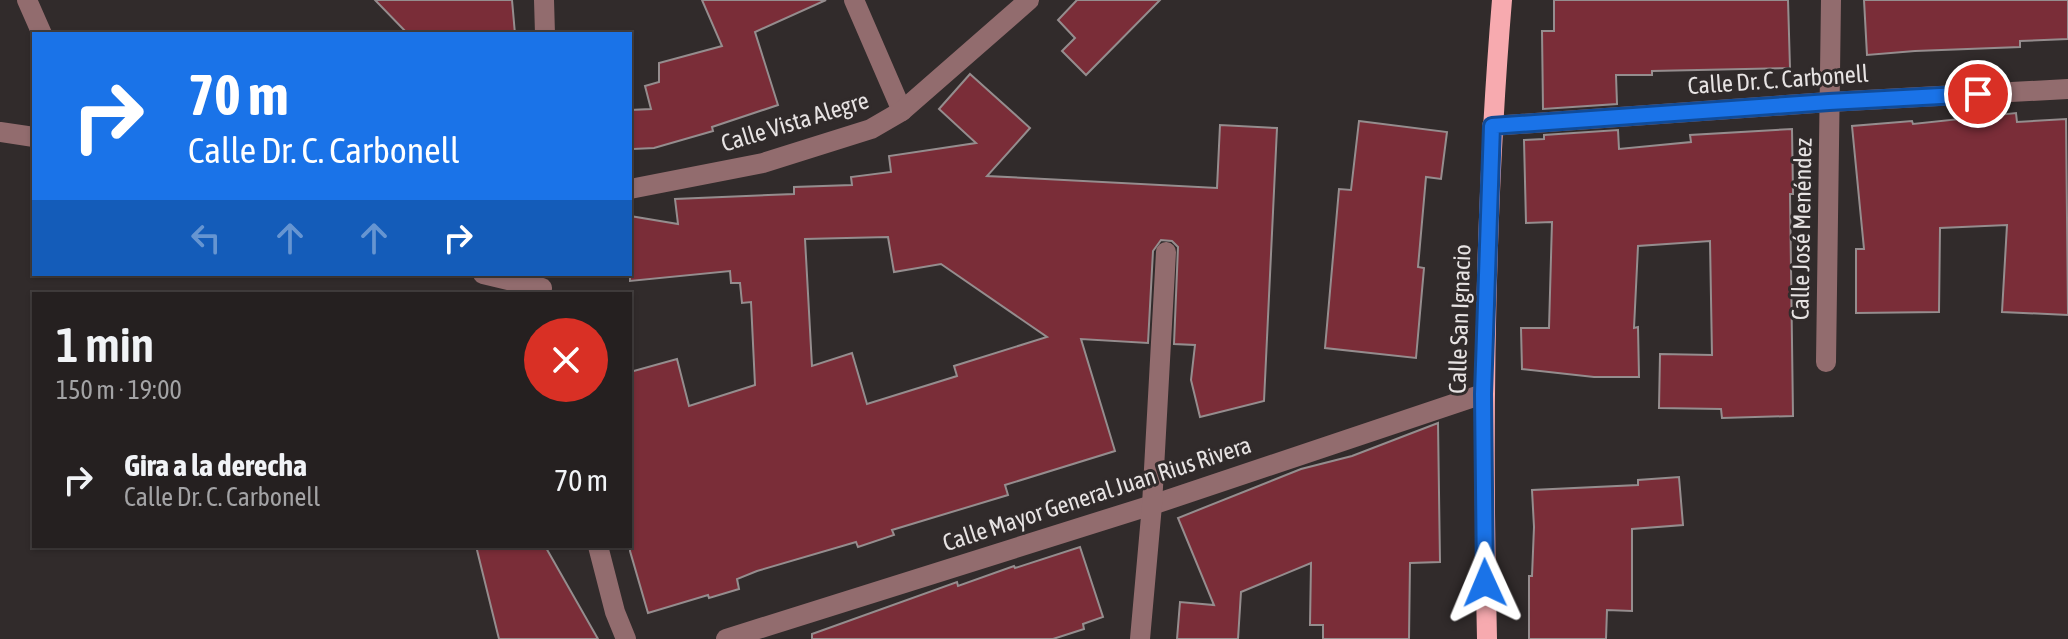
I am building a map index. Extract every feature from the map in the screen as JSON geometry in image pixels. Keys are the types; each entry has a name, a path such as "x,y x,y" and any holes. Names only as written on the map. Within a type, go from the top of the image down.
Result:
{"main road":[{"name":"Calle San Ignacio","path":"1487,639 1483,394 1492,126 1502,0"}],"street":[{"path":"27,0 41,32"},
{"path":"544,0 545,32"},
{"path":"854,0 902,111"},
{"name":"Calle Vista Alegre","path":"632,189 763,163 871,129 902,111 1029,0"},
{"name":"Calle José Menéndez","path":"1826,362 1831,0"},
{"name":"Calle Dr. C. Carbonell","path":"1492,126 2068,89"},
{"path":"0,132 32,137"},
{"path":"1140,639 1152,505 1166,252"},
{"path":"494,276 543,285"},
{"name":"Calle Mayor General Juan Rius Rivera","path":"726,639 1152,505 1483,394"},
{"path":"599,548 615,612 626,639"}],"building":[{"path":"375,0 512,0 515,32 406,32"},
{"path":"702,0 826,0 755,32 778,105 712,127 713,131 654,148 633,149 632,110 651,109 645,86 659,82 659,63 722,46"},
{"path":"1077,0 1160,0 1086,75 1062,51 1075,38 1058,20"},
{"path":"1554,0 1788,0 1790,68 1652,71 1652,75 1616,75 1617,104 1543,109 1542,31 1554,31"},
{"path":"1864,0 2068,0 2068,39 2020,41 2020,47 1867,55"},
{"path":"970,74 1030,128 987,176 1217,188 1220,125 1277,128 1264,401 1200,417 1191,380 1195,345 1174,344 1178,247 1172,241 1161,240 1153,251 1148,343 1081,339 1115,451 1005,485 1008,495 892,530 894,535 858,547 856,542 757,571 737,579 739,589 648,613 630,551 632,371 677,359 689,406 755,385 751,302 742,303 740,283 731,283 730,271 630,281 632,216 678,224 675,199 794,194 794,187 852,185 851,177 891,172 889,156 976,143 939,109","holes":["888,237 894,272 941,264 1047,337 954,366 957,376 867,404 852,353 812,366 805,239"]},
{"path":"2016,113 2017,122 2066,119 2068,315 2002,312 2007,225 1940,228 1939,312 1856,313 1856,249 1864,249 1852,126 1912,121 1913,124"},
{"path":"1359,121 1447,132 1441,179 1426,177 1418,267 1424,268 1416,358 1325,348 1339,189 1351,190"},
{"path":"1792,129 1793,416 1722,418 1721,409 1659,408 1660,354 1712,355 1710,241 1638,246 1634,328 1638,327 1639,377 1594,377 1522,369 1521,328 1549,328 1552,222 1526,223 1524,140 1544,139 1544,135 1618,130 1619,149 1691,142 1690,135"},
{"path":"1438,423 1440,562 1410,563 1409,639 1323,639 1323,625 1310,625 1311,563 1241,592 1238,639 1177,639 1180,602 1214,605 1178,518 1301,469 1352,456"},
{"path":"1679,477 1683,525 1632,529 1632,611 1607,610 1606,639 1529,639 1529,576 1532,576 1534,527 1532,490 1638,485 1638,480"},
{"path":"1080,547 1103,617 1083,624 1084,629 1053,639 812,639 812,634 957,582 958,586"},
{"path":"476,548 546,548 598,639 499,639"}],"route":[{"path":"1485,583 1483,394 1492,126 1978,94"}]}
